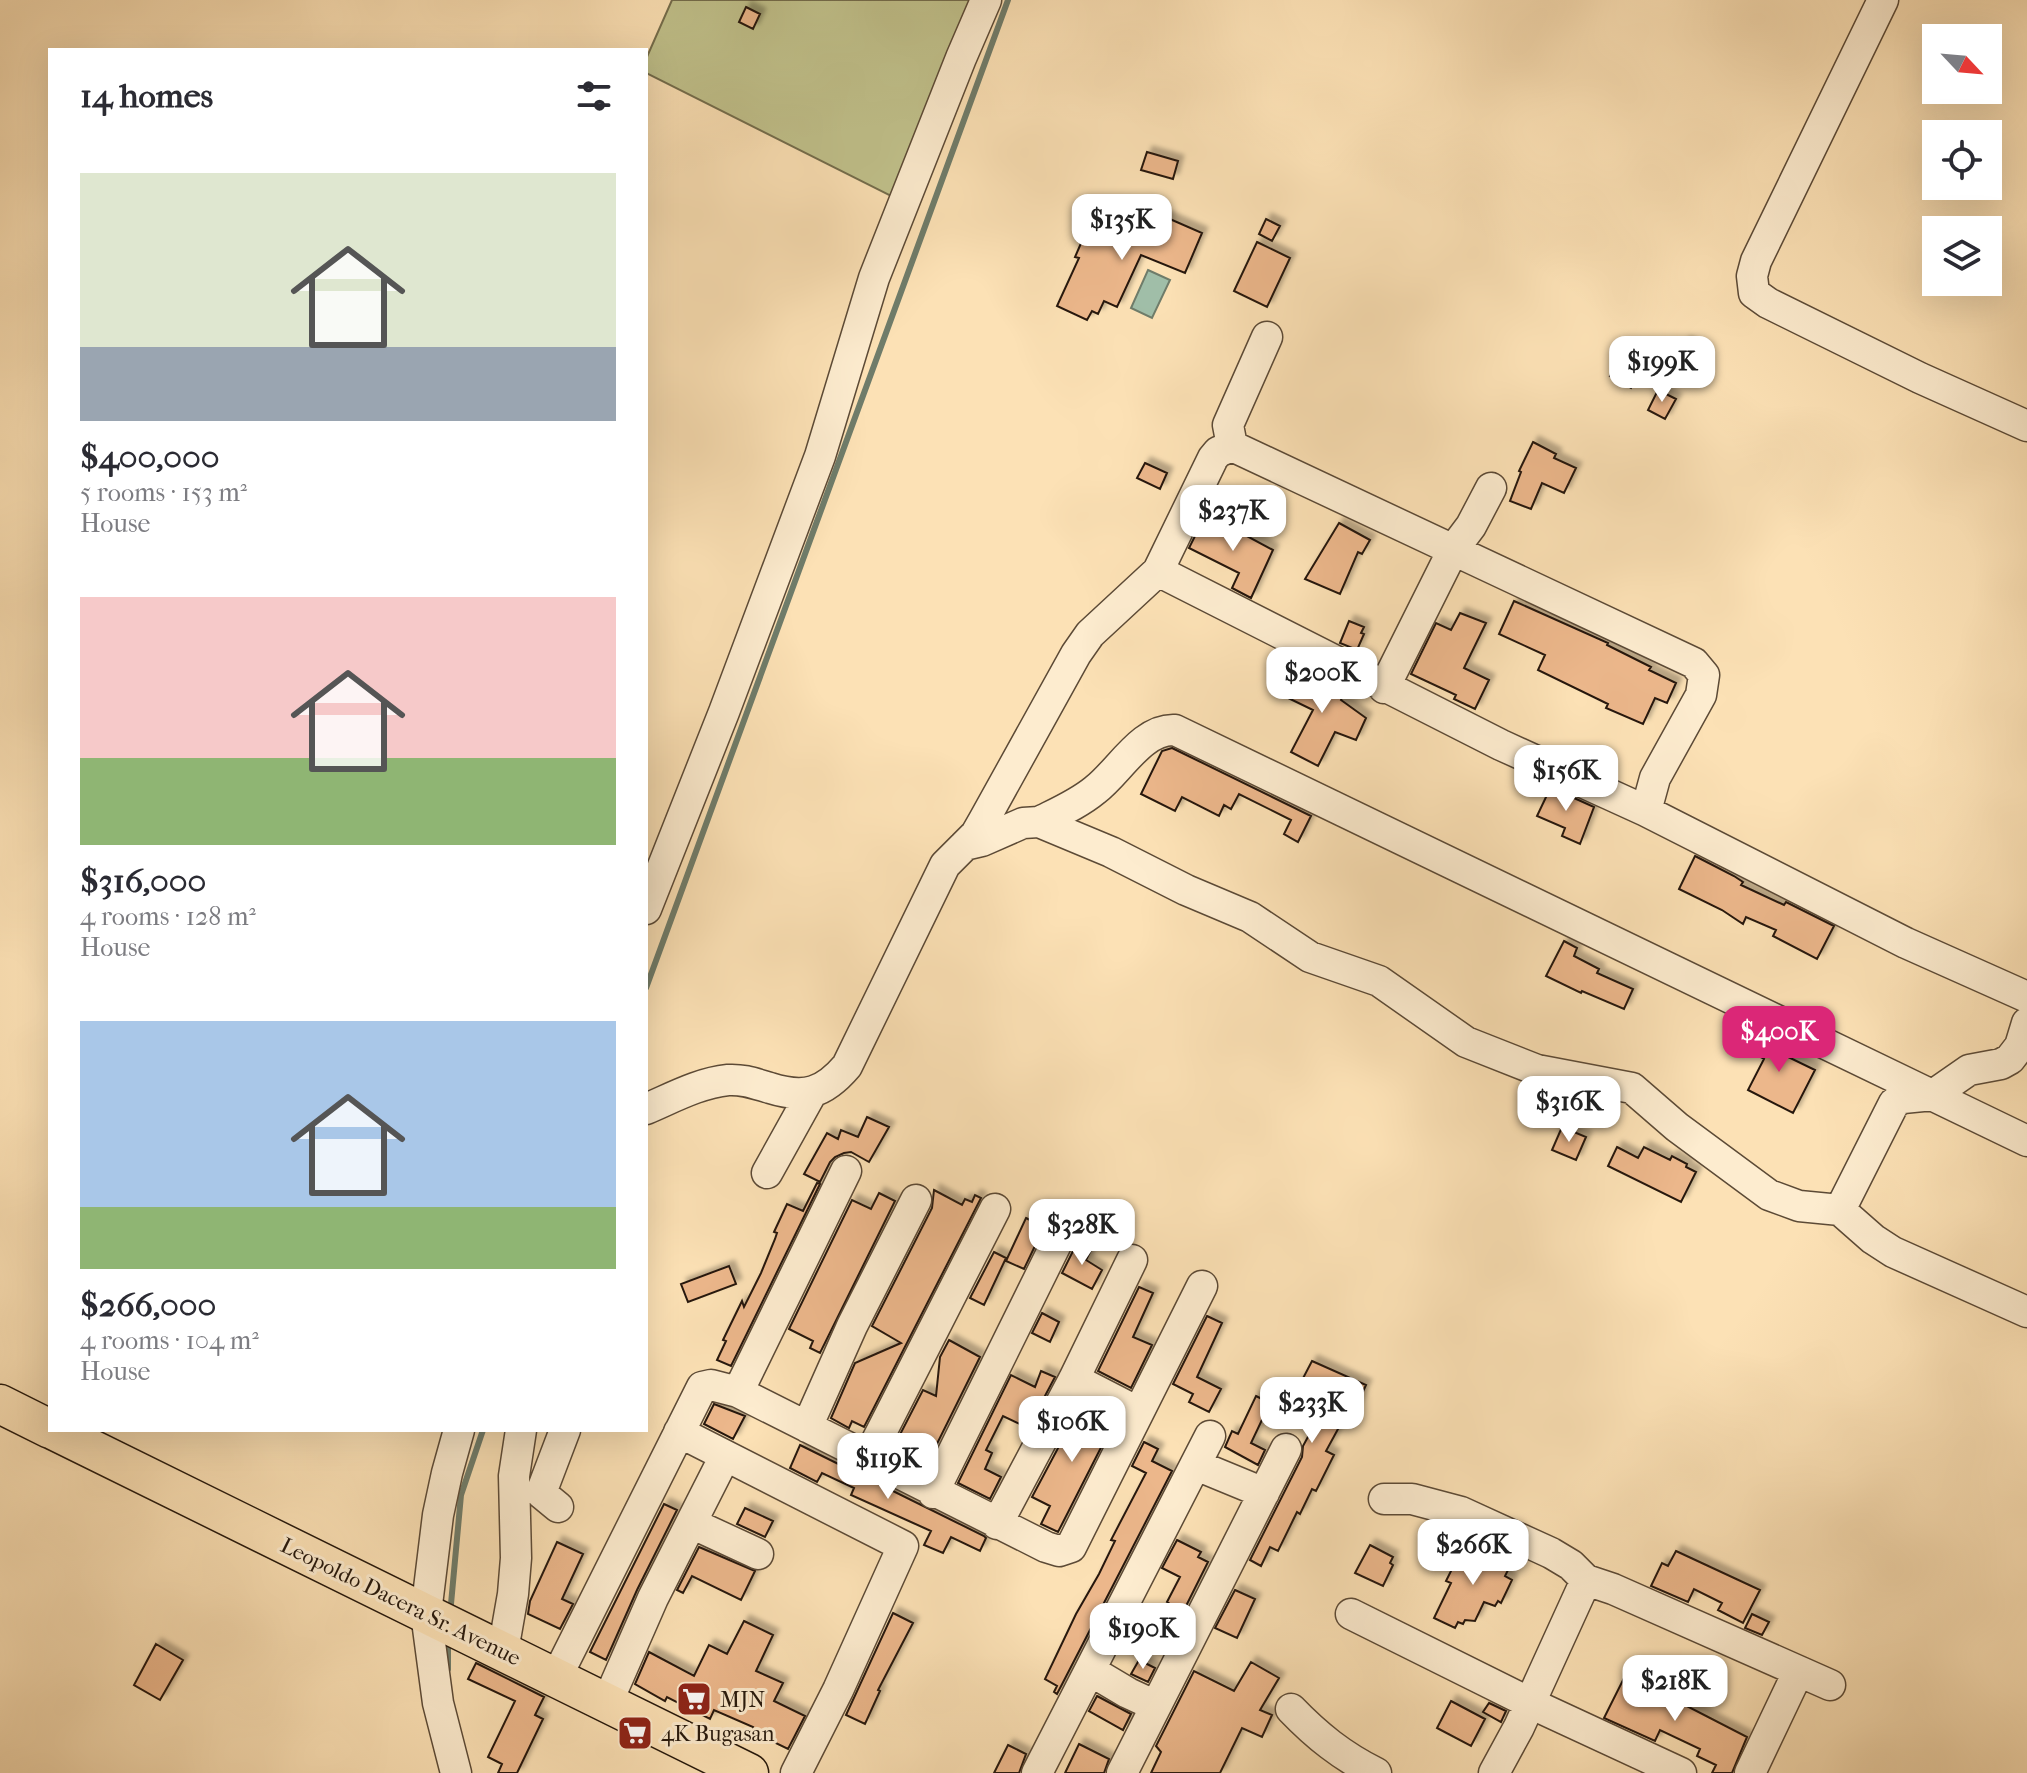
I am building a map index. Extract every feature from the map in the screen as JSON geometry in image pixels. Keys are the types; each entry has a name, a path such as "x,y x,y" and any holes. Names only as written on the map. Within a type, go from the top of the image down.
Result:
{"main road":[{"name":"Leopoldo Dacera Sr. Avenue","path":"0,1404 48,1428"},
{"name":"Leopoldo Dacera Sr. Avenue","path":"57,1432 749,1773"}],"street":[{"path":"648,904 815,470 874,278 986,0"},
{"path":"1883,0 1756,261 1752,276 1754,293 1768,303 1892,364 2027,426"},
{"path":"1232,446 1228,425 1267,337"},
{"path":"648,1108 699,1086 729,1080 749,1081 799,1094 820,1090 834,1081 847,1066 933,886 945,865 984,820 1082,644 1158,571 1213,458 1218,452 1232,446 1701,668 1704,675 1701,695 1655,778 1646,811"},
{"path":"1384,688 1453,550 1471,526 1491,488"},
{"path":"1158,571 1384,688 1646,811 1906,943 2027,997"},
{"path":"965,845 1023,823 1039,822 1074,805 1097,789 1151,736 1164,729 1175,730 2027,1141"},
{"path":"1039,822 1250,917 1310,957 1379,981 1466,1042 1537,1070 1632,1088 1677,1127 1769,1195 1799,1206 1840,1210 1893,1252 2027,1312"},
{"path":"1840,1210 1894,1103 1903,1098 1933,1095 1969,1070 2001,1064 2010,1059 2020,1046 2027,1023"},
{"path":"767,1173 812,1092"},
{"path":"738,1392 846,1171"},
{"path":"807,1427 852,1326 916,1200"},
{"path":"868,1458 995,1209"},
{"path":"933,1493 1064,1228"},
{"path":"997,1524 1074,1379 1132,1260"},
{"path":"556,1678 702,1387 711,1385 738,1392 997,1524 1053,1550 1066,1550 1071,1547 1202,1286"},
{"path":"1074,1379 1138,1412"},
{"path":"456,1773 438,1703 426,1613 438,1515 458,1432"},
{"path":"503,1651 516,1558 514,1476 521,1432"},
{"path":"558,1507 541,1493 564,1432"},
{"path":"679,1432 903,1546 838,1690 796,1773"},
{"path":"1037,1773 1210,1436"},
{"path":"1122,1773 1286,1449"},
{"path":"607,1703 653,1598 725,1456"},
{"path":"1196,1465 1264,1493"},
{"path":"1384,1499 1412,1499 1461,1512 1551,1553 1571,1565 1586,1580 1613,1589 1830,1685"},
{"path":"691,1523 758,1554"},
{"path":"1494,1773 1586,1580"},
{"path":"1351,1614 1530,1703 1681,1773"},
{"path":"1091,1671 1156,1706"},
{"path":"1750,1773 1798,1672"},
{"path":"1291,1709 1329,1745 1376,1773"}],"green space":[{"path":"672,0 975,0 891,196 648,74 648,54"}],"shaded area":[{"path":"1148,270 1170,280 1152,318 1131,308"}],"building":[{"path":"746,7 760,14 753,29 739,22"},
{"path":"1147,152 1178,161 1173,179 1141,170"},
{"path":"1163,216 1202,233 1185,273 1141,255 1117,307 1104,301 1098,314 1092,311 1087,320 1057,306 1079,258 1075,257 1085,234 1094,239 1102,221 1112,226 1115,220 1154,238"},
{"path":"1266,219 1280,226 1272,241 1259,234"},
{"path":"1257,242 1290,258 1267,307 1234,291"},
{"path":"1685,342 1705,353 1693,376 1673,364"},
{"path":"1622,354 1644,365 1631,388 1610,376"},
{"path":"1658,390 1676,399 1665,419 1648,410"},
{"path":"1533,442 1556,454 1554,458 1576,468 1564,493 1542,483 1531,509 1510,501 1519,471"},
{"path":"1145,463 1167,473 1160,489 1137,478"},
{"path":"1206,514 1273,550 1251,598 1232,588 1239,573 1189,548"},
{"path":"1339,523 1370,540 1362,554 1358,552 1340,594 1305,579"},
{"path":"1514,601 1608,643 1651,667 1649,670 1676,683 1667,703 1655,698 1643,724 1606,708 1608,704 1538,670 1545,655 1499,634"},
{"path":"1460,613 1486,623 1464,668 1489,680 1475,709 1454,699 1456,695 1411,674 1436,623 1451,630"},
{"path":"1349,621 1364,627 1357,650 1340,643"},
{"path":"1298,668 1326,682 1328,678 1347,687 1341,700 1366,718 1356,740 1335,732 1318,766 1291,752 1313,710 1284,696"},
{"path":"1172,748 1311,816 1298,842 1284,834 1291,820 1239,794 1231,809 1224,805 1219,816 1182,797 1175,811 1141,794 1162,751"},
{"path":"1543,784 1594,807 1580,844 1562,836 1565,828 1537,816 1547,795 1539,792"},
{"path":"1695,856 1734,876 1743,882 1741,885 1784,905 1786,902 1834,926 1817,959 1773,936 1776,930 1746,917 1743,924 1679,889"},
{"path":"1564,941 1577,948 1574,956 1599,969 1597,973 1633,989 1624,1009 1546,976"},
{"path":"1757,1031 1788,1046 1784,1055 1815,1070 1793,1113 1748,1090 1764,1059 1748,1050"},
{"path":"867,1117 889,1127 869,1162 851,1152 844,1153 830,1162 820,1182 804,1174 827,1133 838,1139 841,1130 858,1137"},
{"path":"1562,1127 1586,1137 1576,1160 1552,1150"},
{"path":"1617,1147 1638,1158 1644,1147 1670,1160 1672,1156 1687,1164 1686,1167 1696,1172 1681,1202 1608,1166"},
{"path":"817,1183 820,1184 731,1366 717,1360 742,1301 744,1307 761,1273 787,1204 803,1211"},
{"path":"934,1190 962,1205 965,1199 972,1202 975,1195 981,1198 864,1427 852,1421 849,1428 831,1418 855,1363 901,1343 872,1326 932,1208"},
{"path":"879,1193 895,1201 820,1353 810,1348 813,1341 789,1329 852,1200 871,1209"},
{"path":"1026,1218 1044,1227 1024,1269 1006,1261"},
{"path":"1077,1243 1091,1250 1086,1260 1102,1270 1092,1289 1062,1273"},
{"path":"994,1252 1006,1258 984,1305 970,1298"},
{"path":"729,1266 736,1284 688,1302 681,1284"},
{"path":"1139,1287 1153,1293 1133,1337 1152,1345 1131,1388 1098,1371"},
{"path":"1042,1313 1059,1322 1050,1342 1032,1333"},
{"path":"1207,1316 1222,1323 1197,1377 1221,1389 1209,1412 1189,1402 1193,1394 1173,1384"},
{"path":"949,1340 980,1357 926,1466 892,1450 923,1390 936,1396 940,1357"},
{"path":"1312,1361 1366,1385 1350,1420 1344,1418 1326,1451 1334,1455 1316,1491 1312,1489 1300,1514 1297,1512 1278,1551 1270,1547 1261,1566 1250,1560 1302,1457 1303,1446 1315,1424 1288,1407"},
{"path":"1041,1371 1055,1377 1028,1428 1003,1416 986,1450 992,1453 985,1469 1001,1477 990,1499 958,1483 1011,1375 1035,1387"},
{"path":"1256,1396 1270,1403 1251,1443 1265,1450 1258,1465 1225,1447 1232,1431 1238,1434"},
{"path":"1082,1403 1115,1420 1058,1532 1041,1524 1050,1506 1032,1497"},
{"path":"714,1404 745,1416 733,1439 704,1424"},
{"path":"1144,1442 1158,1449 1152,1461 1172,1471 1057,1694 1054,1692 1057,1686 1045,1679 1146,1473 1132,1466"},
{"path":"800,1445 984,1536 986,1538 980,1551 951,1537 943,1553 924,1545 931,1531 851,1495 854,1488 822,1473 817,1482 790,1468"},
{"path":"664,1504 677,1510 606,1660 590,1652"},
{"path":"745,1508 773,1521 765,1537 737,1524"},
{"path":"1177,1540 1201,1552 1198,1557 1208,1562 1183,1612 1167,1602 1180,1577 1162,1568"},
{"path":"557,1542 583,1554 562,1599 573,1604 560,1629 528,1614 530,1601"},
{"path":"1370,1545 1393,1557 1390,1563 1393,1565 1383,1586 1355,1573"},
{"path":"1470,1546 1510,1566 1505,1576 1512,1580 1501,1603 1498,1601 1495,1606 1484,1602 1475,1621 1458,1622 1455,1628 1434,1618 1451,1583 1446,1581 1456,1561 1460,1557 1462,1559"},
{"path":"699,1547 755,1571 741,1600 692,1576 683,1593 677,1590"},
{"path":"1676,1551 1760,1590 1743,1623 1718,1610 1722,1603 1694,1589 1688,1602 1651,1586 1662,1563 1668,1566"},
{"path":"1235,1590 1255,1599 1237,1638 1215,1628"},
{"path":"893,1613 913,1623 878,1690 865,1724 846,1715"},
{"path":"1752,1614 1769,1622 1762,1635 1745,1628"},
{"path":"744,1621 773,1635 756,1671 783,1683 774,1701 805,1716 788,1749 751,1731 753,1727 714,1710 710,1719 667,1697 665,1701 635,1684 649,1652 694,1676 709,1645 727,1654"},
{"path":"156,1644 183,1660 160,1700 134,1685"},
{"path":"1139,1660 1155,1668 1148,1682 1131,1674"},
{"path":"1251,1662 1279,1678 1260,1710 1272,1715 1262,1737 1242,1728 1220,1773 1151,1773 1161,1752 1156,1746 1194,1671 1234,1691"},
{"path":"476,1663 544,1697 535,1715 543,1719 517,1773 498,1773 502,1764 488,1757 515,1701 468,1679"},
{"path":"1626,1674 1658,1691 1659,1688 1676,1697 1675,1700 1747,1737 1732,1773 1712,1773 1716,1765 1697,1756 1700,1749 1660,1730 1655,1741 1604,1718"},
{"path":"1097,1696 1131,1714 1123,1730 1089,1711"},
{"path":"1451,1701 1485,1719 1471,1746 1437,1728"},
{"path":"1489,1703 1506,1711 1501,1722 1483,1712"},
{"path":"1079,1744 1109,1759 1104,1773 1065,1773"},
{"path":"1008,1745 1026,1754 1019,1773 994,1773"}],"waterway":[{"path":"648,983 1008,0"},
{"path":"451,1604 461,1495 482,1432"},
{"path":"448,1645 448,1669"}],"place":[{"name":"MJN","path":"694,1699"},
{"name":"4K Bugasan","path":"635,1733"}]}
